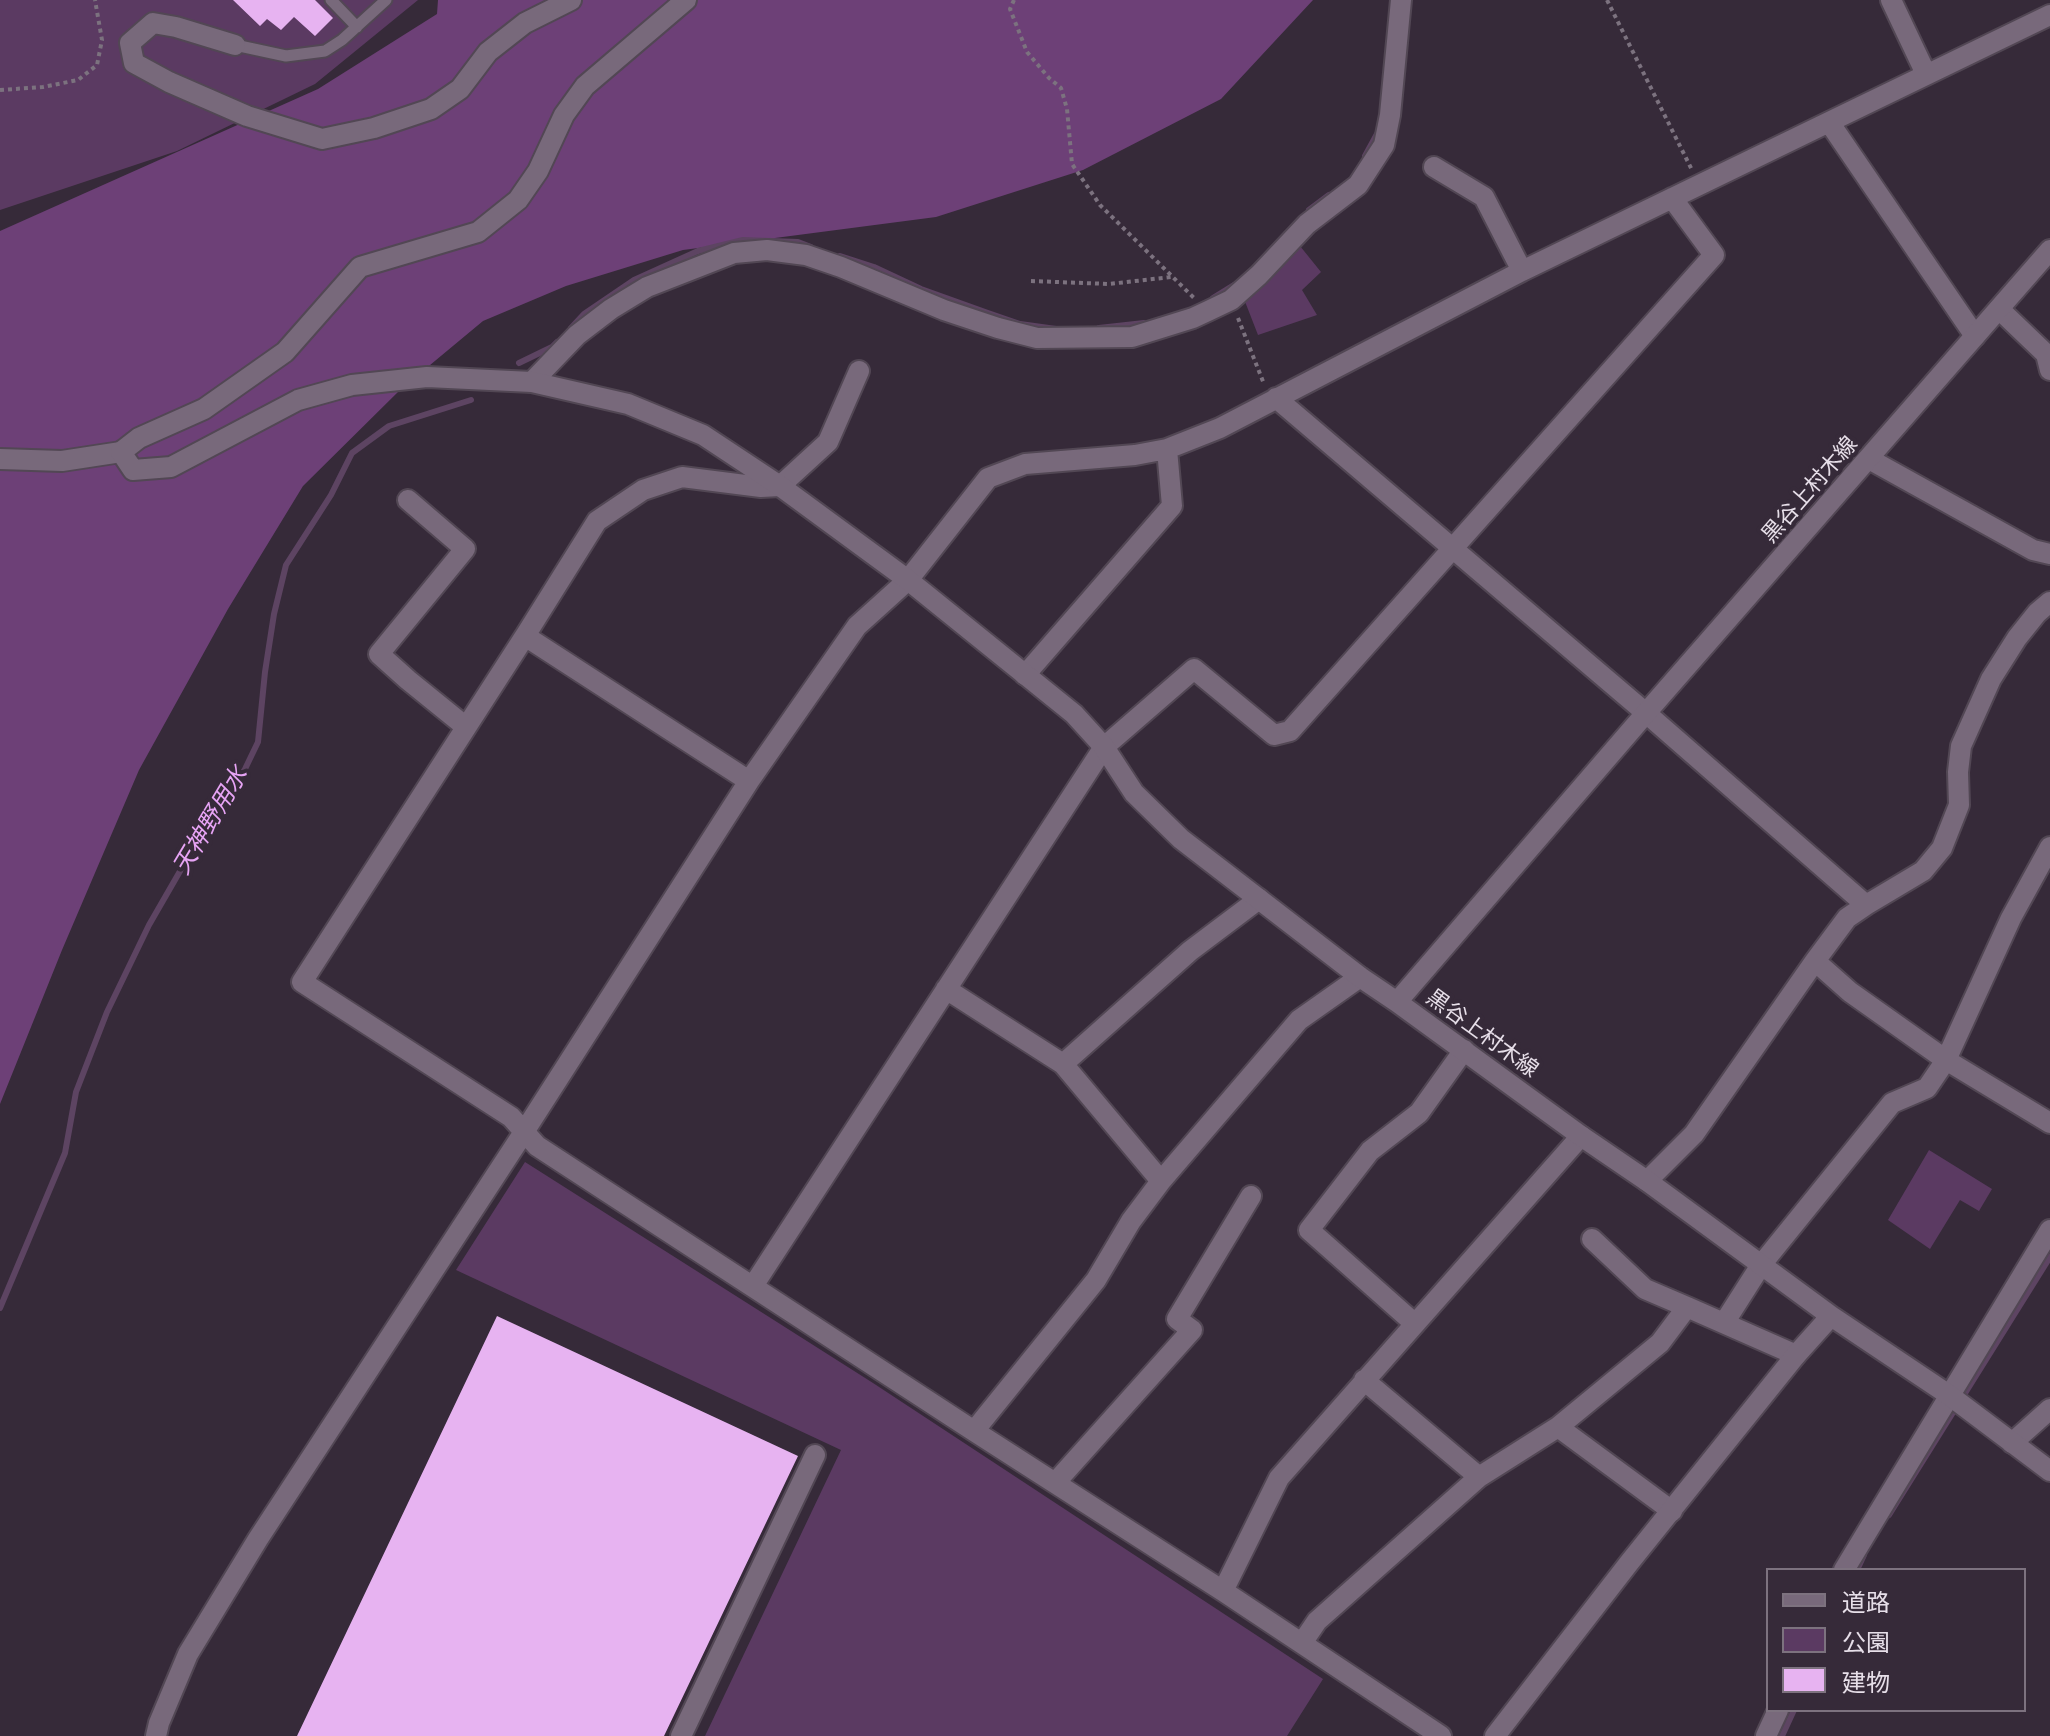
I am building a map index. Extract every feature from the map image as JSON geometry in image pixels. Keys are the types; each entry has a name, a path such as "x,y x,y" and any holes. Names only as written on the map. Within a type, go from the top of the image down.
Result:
{"street":[{"path":"235,45 153,23 130,43 134,63 169,82 247,116 322,139 374,128 431,109 460,89 488,52 525,23 571,0"},
{"path":"0,459 62,461 121,452 139,438 204,409 285,352 360,267 478,232 518,200 538,171 564,115 585,86 686,0"},
{"path":"532,382 577,335 611,309 647,287 734,253 767,250 806,255 944,310 1037,338 1132,337 1193,318 1231,300 1307,224 1358,185 1384,145 1390,115 1401,0"},
{"path":"1891,0 1926,74"},
{"path":"156,1736 188,1654 258,1539 749,781 857,626 908,580 988,478 1025,464 1135,455 1167,449 1220,428 1522,271 2050,15"},
{"path":"1829,122 1975,336"},
{"path":"1434,167 1484,197 1522,271"},
{"path":"753,1286 1104,747 1194,669 1274,735 1290,731 1714,255 1672,198"},
{"name":"黒谷上村木線","path":"2049,1470 1949,1395 1831,1316 1397,1002 2050,250"},
{"path":"1999,309 2046,354 2050,370"},
{"path":"859,371 828,442 780,486 761,487 682,477 643,490 597,521 302,982 511,1117 537,1146 1441,1736"},
{"path":"121,452 133,470 171,467 298,400 352,385 427,377 532,382 628,404 703,435 780,486 908,580 1074,714 1104,747 1134,793 1181,839 1397,1002"},
{"path":"1276,398 1866,905"},
{"path":"1025,675 1172,506 1167,449"},
{"path":"1869,459 2033,550 2050,554"},
{"path":"408,500 465,549 379,654 466,727"},
{"path":"1647,1181 1694,1134 1847,918 1923,871 1942,848 1959,805 1961,746 1991,679 2017,638 2050,602"},
{"path":"525,636 749,781"},
{"path":"1724,1323 1761,1265 1892,1103 1927,1088 1946,1060 2011,918 2050,847"},
{"path":"1063,1064 1190,951 1259,899"},
{"path":"1815,961 1850,992 1946,1060 2050,1123"},
{"path":"974,1431 1096,1280 1131,1221 1161,1181 1299,1020 1360,977"},
{"path":"946,989 1063,1064 1161,1181"},
{"path":"1414,1323 1309,1230 1370,1151 1419,1113 1464,1050"},
{"path":"1223,1591 1279,1478 1581,1136"},
{"path":"1055,1483 1192,1330 1177,1319 1251,1196"},
{"path":"1845,1568 2050,1230"},
{"path":"1592,1239 1645,1289 1796,1355"},
{"path":"1302,1643 1317,1621 1479,1477 1558,1427 1660,1343 1687,1307"},
{"path":"1495,1736 1796,1355 1831,1316"},
{"path":"1364,1380 1479,1477"},
{"path":"2012,1443 2050,1409"},
{"path":"1558,1427 1672,1511"},
{"path":"681,1736 815,1455"},
{"path":"1766,1736 1777,1712"}],"lane":[{"path":"331,0 357,27"},
{"path":"235,45 286,56 325,51 342,40 386,0"}],"path":[{"path":"0,90 43,87 78,80 97,65 102,40 95,0"},
{"path":"1014,0 1010,9 1027,52 1061,88 1067,109 1072,164 1100,205 1208,311"},
{"path":"1607,0 1699,185"},
{"path":"1031,281 1109,284 1171,277"},
{"path":"1231,300 1262,382 1276,398"}],"green space":[{"path":"0,0 418,0 315,84 177,151 0,210"},
{"path":"1300,246 1321,272 1302,290 1317,315 1258,335 1244,299"},
{"path":"1929,1150 1992,1189 1979,1211 1960,1200 1930,1249 1888,1220"},
{"path":"525,1162 873,1383 1323,1679 1287,1736 705,1736 841,1450 456,1270"}],"shaded area":[{"path":"438,0 1313,0 1221,99 1083,170 936,217 683,250 566,286 483,321 400,390 303,486 228,609 139,770 0,1104 0,231 318,89 437,14"}],"building":[{"path":"233,0 315,0 333,18 315,36 294,17 281,30 267,19 260,26"},
{"path":"497,1316 798,1456 664,1736 297,1736"}],"waterway":[{"path":"1365,156 1377,134"},
{"path":"1309,210 1329,195"},
{"path":"571,328 584,314 634,280 698,251 743,240 798,242 811,247"},
{"path":"840,256 1020,324 1056,329"},
{"path":"1213,298 1234,285"},
{"path":"1099,328 1144,323"},
{"path":"519,363 557,342"},
{"name":"天神野用水","path":"0,1308 65,1153 76,1092 107,1012 149,925 245,769 258,742 274,614 286,565 331,495 352,453 389,426 471,400"},
{"path":"1889,1515 2050,1257"},
{"path":"1858,1568 1864,1555"},
{"path":"1782,1736 1793,1712"}]}
